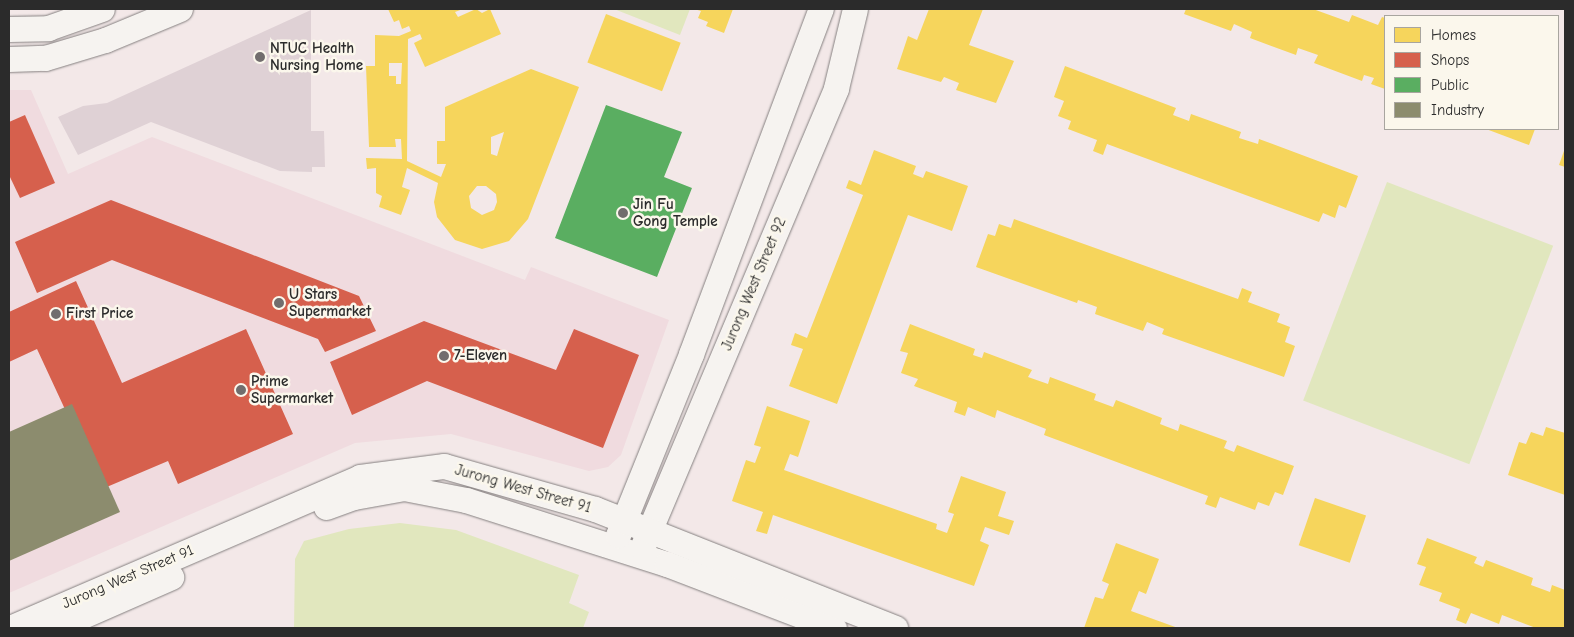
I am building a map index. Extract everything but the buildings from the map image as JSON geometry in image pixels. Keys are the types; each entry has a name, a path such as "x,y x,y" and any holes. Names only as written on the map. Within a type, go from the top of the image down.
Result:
{"street":[{"path":"9,29 48,28 102,9"},
{"path":"9,59 54,56 105,40 180,9"},
{"name":"Jurong West Street 92","path":"613,547 692,354 821,9"},
{"name":"Jurong West Street 92","path":"638,555 836,88 855,9"},
{"path":"796,74 836,88"},
{"name":"Jurong West Street 91","path":"10,628 360,476 444,466 595,509 895,628"},
{"name":"Jurong West Street 91","path":"55,628 302,516 354,497 404,488 466,500 638,555 834,628"}],"shaded area":[{"path":"9,90 31,90 68,174 152,137 525,280 531,267 669,320 621,455 608,467 589,471 451,434 355,443 9,593"}],"green space":[{"path":"614,9 690,9 680,35"},
{"path":"1387,182 1553,246 1469,464 1303,400"},
{"path":"400,523 456,530 579,575 569,603 589,612 583,628 294,628 295,559 304,541 349,529"}],"place":[{"name":"NTUC Health Nursing Home","path":"260,57"},
{"name":"Jin Fu Gong Temple","path":"623,213"},
{"name":"U Stars Supermarket","path":"279,303"},
{"name":"First Price","path":"56,314"},
{"name":"7-Eleven","path":"444,356"},
{"name":"Prime Supermarket","path":"241,390"}]}
